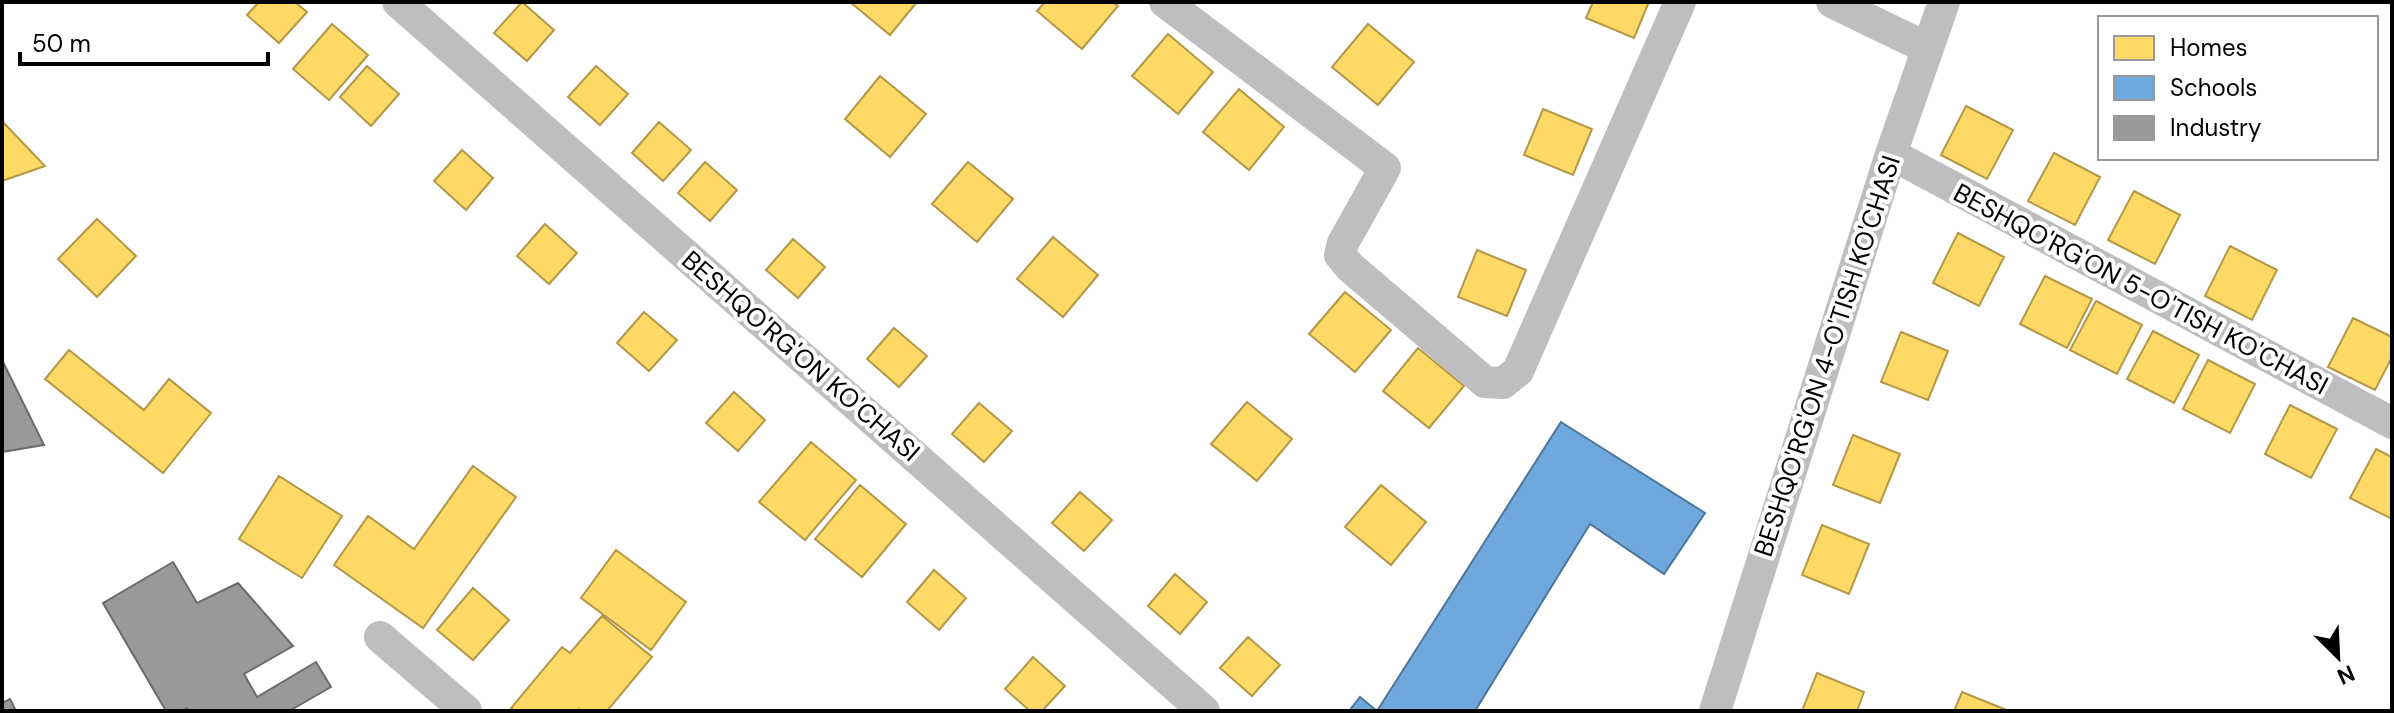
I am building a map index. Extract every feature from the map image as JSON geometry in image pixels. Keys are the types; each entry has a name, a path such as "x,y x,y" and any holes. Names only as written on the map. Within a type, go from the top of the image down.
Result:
{"street":[{"name":"BESHQO'RG'ON KO'CHASI","path":"398,2 1204,711"},
{"path":"1165,2 1385,168 1343,243 1340,255 1350,267 1485,382 1503,383 1518,371 1680,2"},
{"path":"1832,2 1927,48"},
{"name":"BESHQO'RG'ON 4-O'TISH KO'CHASI","path":"1715,711 1891,154 1944,2"},
{"name":"BESHQO'RG'ON 5-O'TISH KO'CHASI","path":"1891,154 2392,423"},
{"path":"380,637 466,711"}],"building: Homes":[{"path":"259,2 295,2 307,12 279,43 247,15"},
{"path":"522,2 554,30 527,61 494,33"},
{"path":"850,2 917,2 890,35"},
{"path":"1045,2 1112,2 1118,6 1082,49 1037,11"},
{"path":"1593,2 1649,2 1634,38 1586,18"},
{"path":"332,24 368,55 329,100 293,69"},
{"path":"1368,24 1414,62 1378,105 1332,67"},
{"path":"1168,34 1213,72 1178,114 1132,76"},
{"path":"367,66 399,94 371,126 340,97"},
{"path":"596,66 628,94 600,125 568,97"},
{"path":"880,76 926,114 890,157 845,119"},
{"path":"1239,89 1284,127 1249,170 1203,132"},
{"path":"1966,106 2013,130 1987,179 1941,155"},
{"path":"1543,109 1592,129 1573,175 1524,155"},
{"path":"2,121 45,166 2,181"},
{"path":"659,122 691,150 663,181 632,153"},
{"path":"462,150 493,178 466,210 434,181"},
{"path":"2054,153 2100,177 2075,225 2028,201"},
{"path":"705,162 737,190 710,221 678,193"},
{"path":"968,162 1013,199 977,242 932,204"},
{"path":"2134,191 2180,215 2155,264 2108,240"},
{"path":"97,219 136,256 97,297 58,259"},
{"path":"545,224 577,253 549,284 517,256"},
{"path":"1958,233 2004,257 1979,306 1933,283"},
{"path":"1053,237 1098,275 1063,317 1017,279"},
{"path":"793,239 825,267 798,298 766,270"},
{"path":"2230,246 2277,270 2252,320 2205,296"},
{"path":"1477,250 1526,270 1507,316 1458,297"},
{"path":"2045,276 2092,299 2067,348 2020,324"},
{"path":"1345,292 1391,330 1355,372 1309,334"},
{"path":"2096,301 2142,325 2117,374 2070,350"},
{"path":"644,312 677,340 649,371 617,343"},
{"path":"2353,318 2392,337 2392,357 2375,390 2328,367"},
{"path":"894,328 927,356 899,387 867,359"},
{"path":"2153,331 2199,355 2174,403 2127,379"},
{"path":"1901,332 1948,351 1928,400 1881,382"},
{"path":"1418,348 1464,386 1429,428 1383,391"},
{"path":"69,350 144,410 169,379 211,413 163,473 45,379"},
{"path":"2208,360 2255,384 2230,433 2183,409"},
{"path":"734,392 765,420 738,451 706,423"},
{"path":"1247,402 1292,439 1257,481 1211,444"},
{"path":"979,403 1012,431 984,462 952,434"},
{"path":"2290,405 2337,429 2311,478 2265,454"},
{"path":"1853,435 1900,454 1880,503 1833,485"},
{"path":"811,442 856,480 805,540 759,502"},
{"path":"2376,449 2392,457 2392,519 2350,498"},
{"path":"473,466 516,497 423,628 334,565 368,516 414,549"},
{"path":"279,476 342,516 302,578 239,539"},
{"path":"860,485 906,524 862,577 815,539"},
{"path":"1381,485 1426,522 1391,565 1345,527"},
{"path":"1080,492 1112,520 1084,551 1052,523"},
{"path":"1822,525 1869,544 1849,594 1802,575"},
{"path":"616,550 686,602 651,650 581,598"},
{"path":"934,570 966,598 939,630 907,602"},
{"path":"1175,574 1207,602 1180,634 1148,606"},
{"path":"473,588 509,620 473,660 437,630"},
{"path":"602,616 652,657 607,711 515,711 511,708 562,647 570,653"},
{"path":"1248,637 1280,665 1252,696 1220,668"},
{"path":"1033,657 1065,686 1042,711 1030,711 1005,689"},
{"path":"1817,673 1864,692 1857,711 1802,711"},
{"path":"1962,692 2009,711 1954,711"}],"building: Schools":[{"path":"1561,422 1705,513 1664,574 1590,524 1475,711 1377,711"},
{"path":"1360,697 1377,711 1349,711"}],"building: Industry":[{"path":"2,360 44,445 2,452"},
{"path":"173,562 197,603 238,583 293,646 244,674 257,697 316,662 331,687 289,711 189,711 187,708 166,711 103,603"},
{"path":"10,699 16,711 2,711 2,703"}]}
